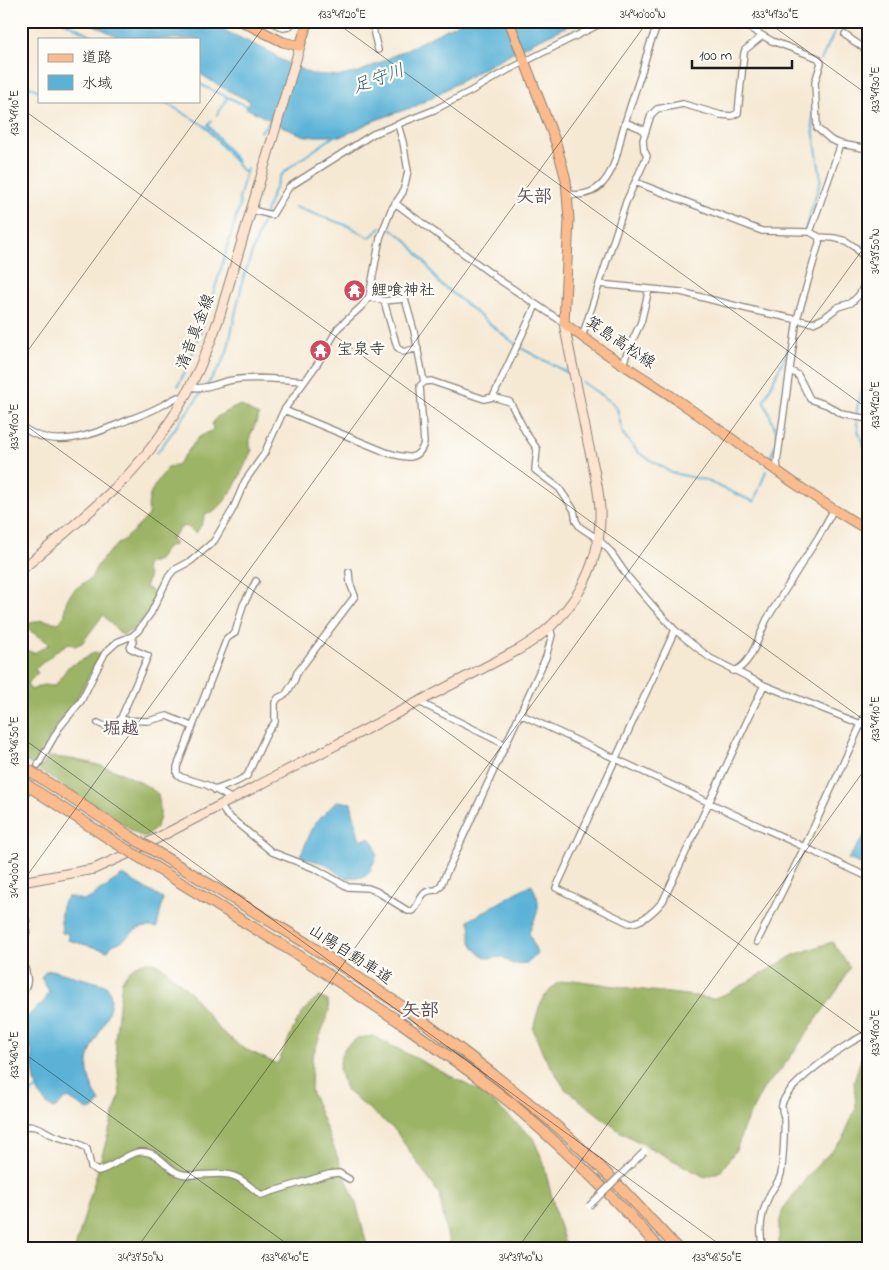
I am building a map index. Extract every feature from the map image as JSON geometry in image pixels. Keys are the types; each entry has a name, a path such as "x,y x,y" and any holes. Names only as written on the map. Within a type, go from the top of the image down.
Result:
{"highway":[{"name":"山陽自動車道","path":"21,765 128,835 306,943 409,1011 482,1066 570,1139 614,1181 678,1249"},
{"name":"山陽自動車道","path":"21,781 306,960 400,1022 475,1076 524,1114 599,1184 660,1249"}],"main road":[{"path":"241,21 283,42 300,46 308,21"},
{"name":"箕島高松線","path":"509,21 556,143 568,194 570,220 564,323 834,510 868,530"}],"street":[{"path":"270,21 283,28 289,27 294,21"},
{"path":"373,21 378,50"},
{"path":"252,210 272,215 289,187 298,179 373,134 449,102 524,60 606,21"},
{"path":"568,194 581,196 602,185 614,165 625,122 653,34 661,21"},
{"path":"737,21 761,36 820,61 815,82 817,128 830,140 868,149"},
{"path":"845,35 868,51"},
{"path":"582,337 626,202 647,156 644,150 644,133 651,115 657,109 683,104 721,115 736,115 738,113 744,53 761,36"},
{"name":"清音真金線","path":"21,570 122,481 157,440 184,400 195,388 214,335 300,46"},
{"path":"625,122 642,129 644,133"},
{"path":"38,765 59,728 81,701 105,653 117,642 132,636 151,613 169,576 174,570 196,558 214,541 233,509 245,481 264,454 284,410 318,363 338,328 369,297 380,238 395,203 402,192 408,171 398,125"},
{"path":"807,232 811,226 841,144"},
{"path":"599,284 681,292 813,323 824,318 838,307 850,303 859,295 864,286 867,265 855,247 846,241 819,237 807,232 762,231 635,182"},
{"path":"21,882 81,872 125,855 524,646 562,617 580,592 593,560 600,522 598,494 564,323 495,277 492,272 490,273 395,203"},
{"path":"778,470 777,462 791,371 795,319 819,243 819,237"},
{"path":"624,364 629,348 642,322 649,289"},
{"path":"369,297 384,301 405,299 418,348 424,382"},
{"path":"384,301 397,347 403,352 418,348"},
{"path":"493,397 536,304"},
{"path":"791,371 798,375 810,399 827,405 837,412 868,419"},
{"path":"195,388 207,388 232,380 245,379 304,381"},
{"path":"284,410 388,453 412,457 418,454 424,442 420,386 424,382 431,381 484,399 493,397 510,402 526,433 538,449 535,470 559,488 574,510 576,521 580,527 598,539 610,551 628,577 675,630 710,658 733,671 868,727"},
{"path":"21,426 42,437 78,438 102,431 160,407 171,400 178,398 184,400"},
{"path":"733,671 739,670 750,659 760,633 834,510"},
{"path":"215,790 247,776 266,733 275,722 275,702 286,694 297,673 355,596 350,583 349,572"},
{"path":"232,799 207,784 181,777 176,774 176,767 227,638 235,633 243,605 256,581"},
{"path":"220,805 226,814 272,852 316,869 348,887 376,890 408,910 413,911 418,906 424,893 440,887 546,657 552,635 550,628"},
{"path":"675,630 556,888 629,923 635,924 657,910 663,901 764,685"},
{"path":"98,723 114,730 148,656 130,648 133,642 132,636"},
{"path":"419,702 506,745"},
{"path":"757,942 805,846 868,709"},
{"path":"520,714 868,876"},
{"path":"120,720 148,721 167,716 191,726"},
{"path":"21,808 26,795"},
{"path":"21,909 28,925 22,954 28,980 25,990 21,995"},
{"path":"763,1249 760,1228 762,1215 770,1193 778,1181 781,1172 784,1116 781,1107 784,1097 802,1079 832,1055 868,1034"},
{"path":"21,1127 41,1127 57,1137 81,1143 87,1149 91,1167 98,1171 119,1162 129,1155 147,1152 155,1155 181,1174 212,1174 235,1177 260,1195 329,1174 339,1173 349,1179"},
{"path":"589,1206 644,1152"}],"green space":[{"path":"240,405 259,416 250,436 250,447 252,450 231,493 212,513 206,513 196,533 186,526 182,527 170,540 175,542 173,546 169,545 158,560 147,564 145,569 148,578 145,587 157,594 144,618 129,632 122,635 103,615 82,643 75,646 69,643 59,649 35,669 38,673 27,684 31,690 43,685 55,686 68,667 94,652 99,653 100,656 75,702 55,729 34,763 42,767 48,757 91,763 120,772 158,794 159,820 154,830 143,838 21,758 21,648 34,653 50,644 29,630 30,623 42,620 59,623 65,615 68,597 80,585 91,579 95,569 108,553 142,523 149,514 150,494 168,467 177,465 199,437 213,430 212,424 218,416"},
{"path":"832,942 850,967 838,989 783,1067 763,1089 744,1126 737,1148 721,1171 705,1177 622,1133 565,1089 542,1052 533,1029 539,1007 545,996 557,983 574,980 712,999 728,993 794,955"},
{"path":"142,962 155,962 166,970 189,991 220,1030 243,1048 277,1064 294,1027 305,1009 319,997 328,1001 329,1011 312,1058 311,1091 356,1203 368,1249 75,1249 120,1093 115,1040 122,980 130,970"},
{"path":"373,1036 481,1092 533,1138 543,1161 567,1249 450,1249 439,1194 395,1130 347,1091 342,1079 339,1069 341,1056 346,1046 358,1038"},
{"path":"868,1051 868,1249 781,1249 779,1225 783,1209 810,1173 842,1140 856,1108 854,1081 863,1053"}],"water":[{"name":"足守川","path":"86,21 205,21 311,74 341,76 359,72 379,63 463,21 578,21 515,51 416,106 373,121 343,136 306,136 246,108 250,101 200,74 200,38 120,38"},
{"path":"337,801 351,803 359,837 362,840 368,838 374,842 377,855 369,873 364,877 347,878 326,864 301,857 315,823"},
{"path":"868,831 868,867 848,859"},
{"path":"123,875 163,899 157,928 148,927 137,930 112,945 108,951 68,940 68,933 62,933 61,919 62,905 67,897 88,899"},
{"path":"531,884 537,898 538,909 529,933 537,953 528,963 512,964 503,957 492,958 480,954 470,940 468,921"},
{"path":"51,970 103,984 109,991 111,999 109,1009 88,1062 91,1083 100,1102 93,1110 88,1110 68,1098 54,1109 40,1095 34,1077 29,1039 21,1030 21,1023 46,998 49,991 41,978 46,971"}],"waterway":[{"path":"63,21 96,38"},
{"path":"821,60 840,21"},
{"path":"862,21 868,38"},
{"path":"21,82 38,90"},
{"path":"200,84 249,107"},
{"path":"217,115 227,98"},
{"path":"165,102 205,126 236,163"},
{"path":"805,230 821,179 812,122 813,106"},
{"path":"260,132 272,119"},
{"path":"212,121 208,125 245,174"},
{"path":"207,385 227,352 243,279 280,176 336,135"},
{"path":"178,386 197,342 212,297 240,205 239,199 247,168"},
{"path":"295,207 351,227 369,238 382,227"},
{"path":"386,227 406,240 440,284 486,321 519,347 568,373"},
{"path":"807,234 815,239 816,244"},
{"path":"794,318 801,296"},
{"path":"770,460 778,436 764,401 791,343"},
{"path":"868,374 860,394 857,413 859,433 868,452"},
{"path":"582,382 611,402 617,409 623,434 639,453 672,473 705,480 754,502 766,471"},
{"path":"157,453 204,389"},
{"path":"21,1102 39,1088"}],"tunnel":[{"path":"28,789 38,765"}],"place":[{"name":"鯉喰神社","path":"355,291"},
{"name":"宝泉寺","path":"321,350"}],"district":[{"name":"矢部","path":"534,198"},
{"name":"堀越","path":"121,730"},
{"name":"矢部","path":"420,1011"}]}
